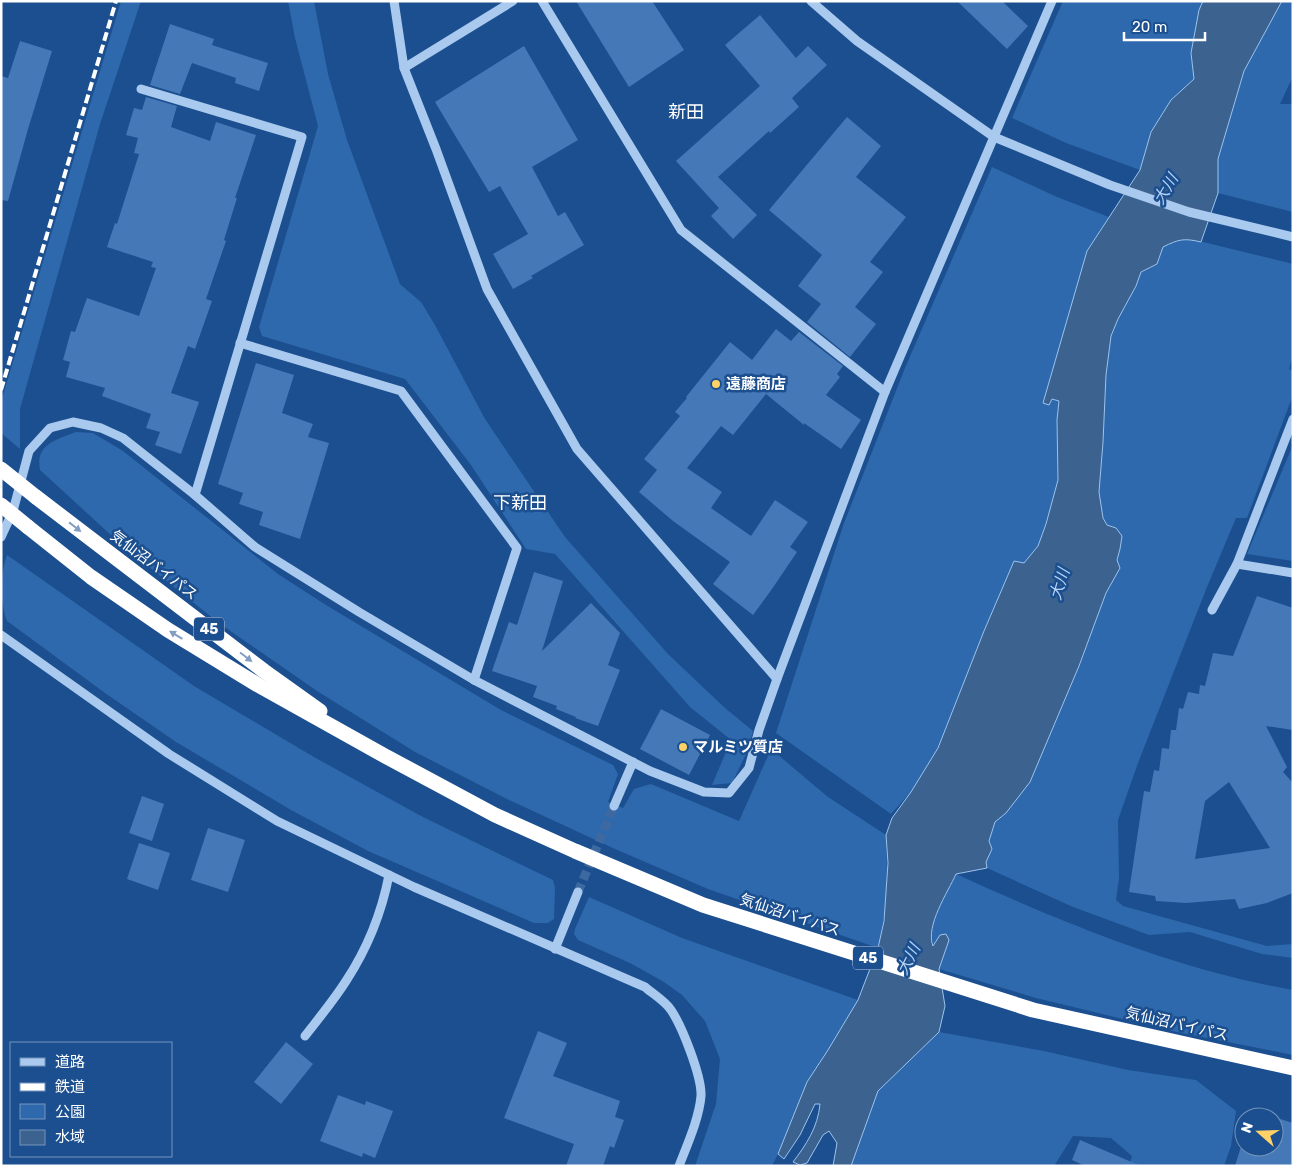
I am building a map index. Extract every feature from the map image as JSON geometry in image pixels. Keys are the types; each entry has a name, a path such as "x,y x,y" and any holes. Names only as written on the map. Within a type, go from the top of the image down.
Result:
{"highway":[{"name":"気仙沼バイパス","path":"1,469 264,671 384,756"},
{"name":"気仙沼バイパス","path":"1,505 91,577 168,630 258,685 384,756 495,815 575,851 703,906 1033,1010 1293,1068"}],"street":[{"path":"394,1 404,68 487,289 577,449 778,678"},
{"path":"404,68 513,1"},
{"path":"542,1 681,230 885,392"},
{"path":"812,1 857,41 994,137 1110,185 1189,212 1293,237"},
{"path":"1,538 13,511 29,450 50,428 73,422 100,428 123,438 195,495 255,547 358,612 474,680 633,762 704,792 729,793 749,768 759,730 885,392 1052,1"},
{"path":"141,89 302,137 195,495"},
{"path":"240,343 401,391 517,548 474,680"},
{"path":"1212,610 1237,564 1293,419"},
{"path":"1237,564 1293,573"},
{"path":"1,635 169,754 277,821 389,875 554,949 645,987 670,1009 688,1046 696,1070 701,1096 694,1126 679,1166"},
{"path":"614,806 633,762"},
{"path":"305,1036 347,980 368,941 385,899 389,875"},
{"path":"554,949 578,892"}],"green space":[{"path":"121,1 141,1 100,124 20,409 20,449 1,433 1,402"},
{"path":"288,1 314,1 328,74 347,140 400,284 421,302 485,419 565,537 668,654 725,708 753,731 748,750 732,783 712,785 731,740 690,707 555,554 526,549 471,465 405,379 262,336 259,327 318,126 295,38"},
{"path":"1063,1 1203,1 1199,10 1191,53 1194,79 1171,100 1151,132 1140,170 1066,143 1012,118"},
{"path":"1282,1 1293,1 1293,76 1280,104 1293,104 1293,212 1218,193 1218,159 1244,71"},
{"path":"992,167 1057,197 1109,217 1087,251 1043,403 1052,399 1059,401 1057,420 1058,480 1038,546 1024,563 1014,561 938,748 911,792 891,814 776,733 844,523 905,368"},
{"path":"1187,238 1293,264 1293,354 1289,369 1293,371 1293,395 1247,518 1236,518 1207,587 1138,763 1118,820 1119,878 1116,900 1123,906 1267,946 1293,944 1293,958 1262,954 1190,932 1149,935 1073,907 987,868 986,862 992,849 989,841 995,822 1006,813 1030,782 1079,666 1106,593 1111,585 1120,549 1116,528 1107,525 1103,518 1099,492 1106,375 1111,336 1141,272 1157,264 1163,247"},
{"path":"76,432 93,433 123,451 278,574 326,605 501,710 613,765 618,774 608,802 623,808 634,789 651,784 739,821 771,749 828,797 886,835 886,892 878,948 708,889 615,849 507,799 415,752 317,691 219,623 124,547 40,470 39,461 44,449 49,444"},
{"path":"1293,445 1293,561 1247,554"},
{"path":"7,555 194,686 314,757 423,817 553,880 555,888 554,919 548,923 534,923 368,851 291,810 176,742 7,621 3,606 2,588 3,571"},
{"path":"956,874 1079,927 1163,957 1249,981 1293,990 1293,1055 1177,1032 1036,998 939,969 949,940 934,946 932,938 933,929 939,909"},
{"path":"589,897 682,938 858,1000 807,1082 783,1144 772,1166 695,1166 716,1104 720,1059 705,1021 682,995 664,982 630,963 578,940 574,934 575,929"},
{"path":"939,1032 1044,1051 1128,1070 1196,1080 1234,1109 1234,1125 1231,1146 1224,1166 1129,1166 1132,1156 1111,1138 1073,1136 1054,1166 851,1166 878,1091"}],"water":[{"name":"大川","path":"1203,1 1282,1 1244,71 1218,159 1218,193 1201,242 1182,240 1163,247 1157,264 1141,272 1111,336 1106,375 1099,492 1103,518 1107,525 1116,528 1122,536 1117,560 1120,568 1106,593 1079,666 1030,782 1006,813 995,822 989,841 992,849 986,862 987,868 956,874 938,909 932,929 931,938 933,946 940,935 946,934 949,940 939,969 945,1006 939,1032 878,1091 851,1166 833,1166 837,1143 829,1131 823,1135 807,1163 800,1165 793,1162 811,1135 817,1120 820,1104 815,1104 800,1135 784,1159 778,1154 807,1082 858,1000 878,948 884,921 888,863 886,835 892,818 911,792 938,748 1014,561 1024,563 1038,546 1046,524 1058,480 1057,420 1059,401 1052,399 1049,405 1043,403 1087,251 1140,170 1151,132 1171,100 1194,79 1191,53 1199,10"}],"building":[{"path":"576,1 652,1 684,50 629,87"},
{"path":"957,1 1002,1 1028,26 1007,49"},
{"path":"760,15 796,58 808,46 827,65 792,98 799,107 718,177 757,215 733,239 711,216 719,208 676,161 760,86 725,45"},
{"path":"170,24 214,39 212,45 268,63 259,91 235,83 236,78 192,63 180,94 150,85"},
{"path":"20,41 52,51 8,201 1,200 1,76 8,78"},
{"path":"524,46 578,140 532,167 558,216 565,212 584,245 531,276 533,278 513,289 493,254 528,234 500,186 489,192 435,102"},
{"path":"146,97 177,106 171,127 210,141 216,122 256,135 235,198 237,198 224,240 226,241 206,299 212,301 195,349 188,346 171,393 199,402 181,454 155,445 160,432 146,428 151,414 102,396 105,388 66,377 70,362 63,360 71,331 75,332 87,298 139,316 156,268 151,267 153,262 107,247 115,223 117,224 139,154 134,153 138,138 126,135 134,108 142,110"},
{"path":"847,117 881,146 856,177 906,217 870,262 883,272 855,307 876,324 850,357 807,322 821,304 798,286 822,255 769,210"},
{"path":"776,329 791,341 799,332 843,366 837,374 840,377 826,395 861,420 841,449 804,423 804,425 766,394 733,435 721,426 687,468 722,492 711,508 751,536 775,500 808,522 790,547 797,552 753,615 713,584 730,562 673,521 639,492 657,470 644,459 680,416 675,412 730,342 752,360"},
{"path":"256,363 294,375 282,413 313,424 308,437 329,443 300,539 259,525 263,512 239,504 243,493 218,484"},
{"path":"534,572 563,581 542,651 591,603 620,633 608,665 620,670 598,726 575,718 556,709 557,706 533,697 537,686 492,671 509,622 517,625"},
{"path":"1257,596 1293,608 1293,730 1266,726 1287,767 1283,772 1293,783 1293,893 1267,903 1239,909 1235,899 1186,903 1156,901 1155,896 1129,892 1144,791 1150,792 1154,770 1159,771 1162,748 1169,749 1171,730 1176,730 1179,708 1183,709 1188,692 1199,694 1200,685 1205,686 1213,653 1233,656","holes":["1229,782 1270,848 1195,859 1205,801"]},
{"path":"661,709 710,735 689,775 640,749"},
{"path":"142,796 164,804 152,841 129,833"},
{"path":"208,828 245,840 228,892 191,880"},
{"path":"139,843 170,853 158,890 127,879"},
{"path":"538,1031 567,1043 553,1076 620,1101 615,1117 624,1120 614,1148 610,1146 603,1166 566,1166 574,1144 504,1118"},
{"path":"286,1042 313,1064 281,1104 254,1082"},
{"path":"338,1095 365,1105 366,1101 393,1111 375,1158 363,1153 362,1157 320,1141"},
{"path":"1284,1120 1293,1123 1293,1166 1235,1166 1238,1157 1284,1157"},
{"path":"1080,1140 1141,1166 1085,1166 1072,1160"}],"tunnel":[{"path":"578,892 614,806"}],"railway":[{"path":"1,390 116,1"}],"place":[{"name":"遠藤商店","path":"716,384"},
{"name":"マルミツ質店","path":"683,747"}],"district":[{"name":"新田","path":"686,112"},
{"name":"下新田","path":"520,503"}]}
